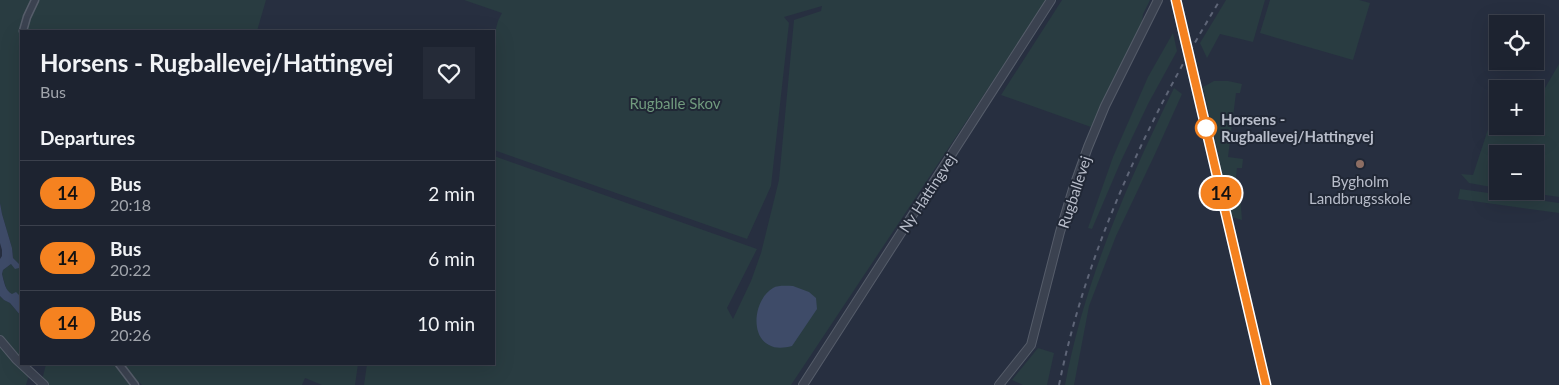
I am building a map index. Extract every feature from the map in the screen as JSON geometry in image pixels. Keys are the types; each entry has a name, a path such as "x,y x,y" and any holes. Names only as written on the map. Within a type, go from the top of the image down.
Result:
{"street":[{"path":"23,30 35,0"},
{"name":"Rugballevej","path":"999,385 1031,346 1060,232 1088,147 1105,106 1158,0"},
{"path":"1176,0 1266,385"},
{"name":"Ny Hattingvej","path":"803,385 1051,2"},
{"path":"0,340 20,363"},
{"path":"22,365 43,384"},
{"path":"120,365 135,385"}],"green space":[{"path":"0,0 266,0 257,30 20,30 20,265 13,258 0,203"},
{"name":"Rugballe Skov","path":"464,0 1047,0 791,385 364,385 367,365 495,365 495,156 757,249 727,308 733,319 751,281 761,253 779,180 794,20 821,11 822,6 784,17 789,23 771,186 747,239 495,150 495,32 502,13"},
{"path":"1062,0 1150,0 1143,14 1142,23 1091,127 1001,95"},
{"path":"1226,0 1265,0 1253,42 1220,34 1207,58 1200,43"},
{"path":"1270,0 1359,0 1370,3 1353,60 1260,33"},
{"path":"1173,33 1177,51 1148,104 1092,229 1088,228 1113,157 1148,77"},
{"path":"1559,64 1559,197 1544,195 1544,145 1489,145 1489,187 1469,183 1461,174 1473,175 1489,126 1489,135 1544,135 1545,88"},
{"path":"1214,81 1242,84 1240,93 1236,93 1228,157 1243,159 1242,168 1237,168 1234,194 1240,195 1242,220 1232,217 1203,87"},
{"path":"1174,88 1182,94 1116,236 1089,306 1074,385 1065,385 1084,307 1109,233 1140,160"},
{"path":"1460,189 1489,193 1489,200 1538,200 1559,203 1559,213 1458,199"},
{"path":"11,264 20,268 20,297 9,293 2,274 3,270"},
{"path":"0,296 10,303 20,315 20,359 0,336"},
{"path":"0,344 29,375 26,385 0,385"},
{"path":"1038,348 1054,353 1047,385 1023,385 1012,380"},
{"path":"46,365 358,365 355,385 322,385 305,378 302,385 142,385 139,382 139,385 48,385 42,380"}],"water":[{"path":"0,203 13,258 20,265 19,268 15,269 11,264 3,270 2,274 8,291 12,294 16,292 20,296 20,315 10,303 0,296 0,259 2,250 0,243"},
{"path":"793,286 809,292 816,298 817,309 792,346 780,348 769,345 763,340 757,325 757,316 762,300 773,288"}],"railway":[{"path":"1059,385 1071,334 1086,284 1103,234 1123,186 1168,91 1220,0"}],"bus line":[{"name":"14","path":"1176,0 1266,385"}],"place":[{"name":"Horsens - Rugballevej/Hattingvej","path":"1206,128"},
{"name":"Bygholm Landbrugsskole","path":"1360,164"}]}
